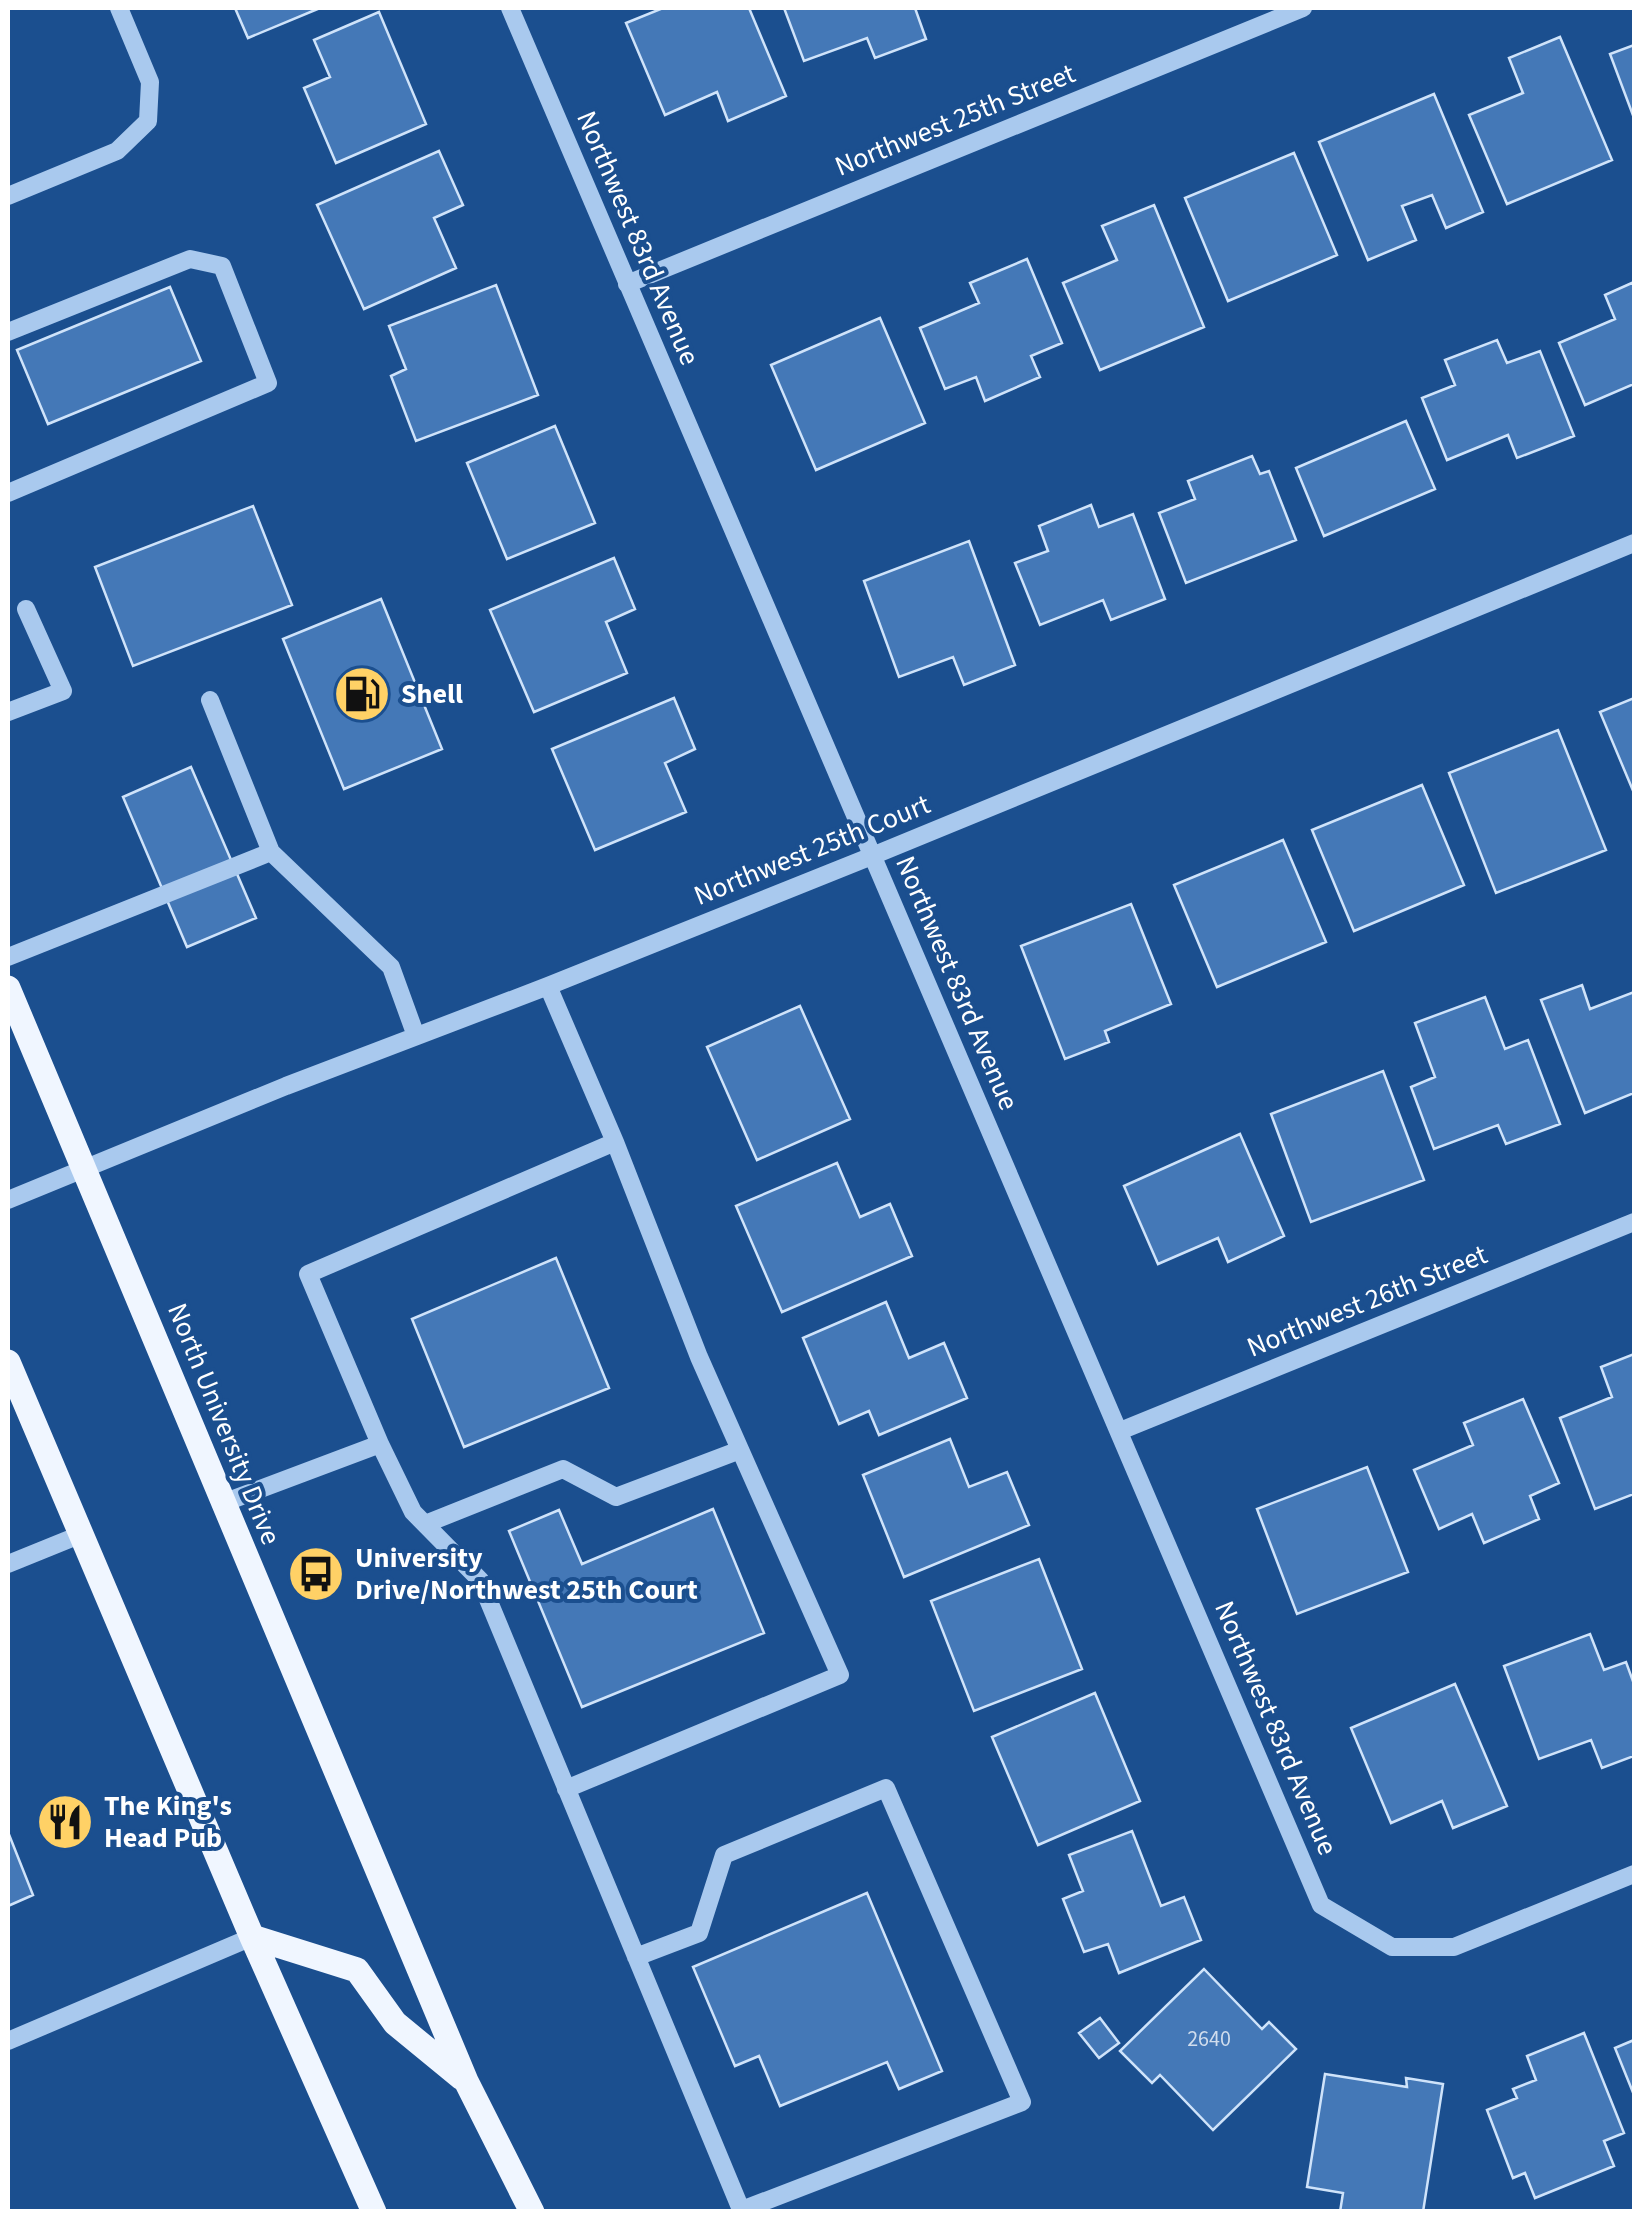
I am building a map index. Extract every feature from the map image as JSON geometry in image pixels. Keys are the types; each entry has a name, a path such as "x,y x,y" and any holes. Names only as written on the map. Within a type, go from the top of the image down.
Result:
{"main road":[{"name":"North University Drive","path":"8,988 466,2082 532,2212"},
{"path":"8,1362 252,1937 374,2212"},
{"path":"252,1937 357,1970 396,2023 466,2082"}],"street":[{"path":"8,196 117,150 148,121 150,82 118,8"},
{"name":"Northwest 83rd Avenue","path":"510,8 1321,1905 1392,1947 1454,1947 1634,1874"},
{"name":"Northwest 25th Street","path":"628,284 1303,8"},
{"path":"8,332 190,259 222,266 268,383 8,493"},
{"name":"Northwest 25th Court","path":"8,1200 872,856 1634,544"},
{"path":"8,712 63,691 26,609"},
{"path":"210,700 270,852 391,967 416,1036"},
{"path":"8,958 270,852"},
{"path":"548,986 615,1142 699,1356 840,1675 566,1789"},
{"path":"615,1142 308,1274 380,1444 412,1512 480,1580 566,1789 636,1957 742,2211 1022,2102 886,1788 724,1855 699,1932 636,1957"},
{"name":"Northwest 26th Street","path":"1120,1431 1634,1222"},
{"path":"223,1503 380,1444"},
{"path":"425,1524 563,1469 616,1497 740,1450"},
{"path":"8,1564 82,1534"},
{"path":"8,2040 252,1937"}],"building":[{"path":"235,8 320,8 248,38"},
{"path":"663,8 749,8 786,96 728,121 717,92 665,115 626,23"},
{"path":"784,8 915,8 926,39 875,58 867,38 804,61"},
{"path":"379,12 426,124 336,163 304,88 330,77 314,40"},
{"path":"1560,37 1612,160 1507,204 1469,115 1523,93 1509,58"},
{"path":"1634,45 1634,118 1610,54"},
{"path":"1434,94 1483,212 1446,228 1432,195 1402,206 1416,240 1368,260 1319,142"},
{"path":"439,151 463,205 434,218 456,268 364,309 317,205"},
{"path":"1294,153 1337,255 1228,301 1185,198"},
{"path":"1154,205 1204,327 1100,370 1063,283 1117,260 1102,226"},
{"path":"1027,259 1062,343 1031,356 1040,377 985,401 976,377 945,389 920,328 979,303 970,283"},
{"path":"1634,282 1634,384 1585,405 1559,343 1615,319 1605,295"},
{"path":"496,285 538,395 416,441 391,376 406,369 389,326"},
{"path":"170,287 201,361 48,424 17,350"},
{"path":"880,318 925,423 816,470 771,365"},
{"path":"1497,340 1507,363 1540,351 1574,436 1517,458 1508,435 1447,460 1422,398 1455,385 1445,360"},
{"path":"1406,421 1435,489 1324,536 1296,468"},
{"path":"555,426 595,523 507,559 467,463"},
{"path":"1252,456 1260,474 1269,471 1296,540 1186,583 1159,513 1195,499 1188,481"},
{"path":"1091,505 1099,527 1133,514 1165,599 1111,620 1103,600 1040,625 1015,563 1048,551 1039,526"},
{"path":"253,506 292,605 133,666 95,567"},
{"path":"969,541 1015,665 964,685 953,657 899,677 864,581"},
{"path":"614,558 635,609 606,622 627,673 534,712 490,610"},
{"name":"Shell","path":"381,599 442,749 344,789 283,639"},
{"path":"674,698 695,749 665,763 686,812 595,850 552,749"},
{"path":"1634,698 1634,793 1600,712"},
{"path":"1558,730 1606,850 1496,893 1449,773"},
{"path":"191,767 256,918 187,947 123,797"},
{"path":"1422,785 1464,885 1354,931 1312,830"},
{"path":"1283,840 1326,942 1217,987 1174,885"},
{"path":"1131,904 1171,1004 1105,1031 1109,1042 1065,1059 1021,946"},
{"path":"1582,985 1590,1009 1634,992 1634,1093 1585,1113 1541,1000"},
{"path":"1485,997 1505,1049 1528,1040 1560,1124 1506,1144 1498,1125 1434,1149 1411,1087 1435,1077 1415,1023"},
{"path":"800,1006 850,1119 757,1160 707,1047"},
{"path":"1383,1071 1424,1180 1311,1222 1271,1114"},
{"path":"1240,1134 1284,1236 1228,1262 1218,1238 1158,1264 1124,1186"},
{"path":"837,1163 860,1217 890,1204 912,1256 782,1312 736,1206"},
{"path":"556,1258 609,1388 464,1447 412,1319"},
{"path":"886,1302 909,1358 944,1343 967,1398 879,1435 869,1411 839,1424 803,1338"},
{"path":"1634,1354 1634,1494 1595,1509 1560,1418 1612,1397 1601,1367"},
{"path":"1523,1399 1559,1483 1530,1496 1539,1519 1484,1543 1472,1514 1439,1529 1414,1470 1473,1445 1464,1423"},
{"path":"950,1439 969,1487 1007,1472 1029,1525 904,1577 863,1475"},
{"path":"1367,1467 1408,1572 1297,1614 1257,1509"},
{"path":"713,1509 764,1633 582,1707 509,1531 559,1510 582,1564"},
{"path":"1039,1559 1082,1669 974,1711 931,1601"},
{"path":"1590,1634 1604,1670 1626,1662 1634,1684 1634,1756 1602,1768 1591,1740 1539,1759 1504,1666"},
{"path":"1455,1684 1507,1806 1453,1828 1442,1801 1391,1823 1351,1728"},
{"path":"1095,1693 1140,1801 1038,1845 992,1737"},
{"path":"1132,1831 1161,1906 1184,1897 1201,1940 1119,1973 1108,1944 1084,1952 1063,1899 1083,1891 1069,1855"},
{"path":"8,1832 33,1895 8,1906"},
{"path":"867,1893 942,2071 899,2089 887,2062 780,2106 759,2056 735,2066 693,1967"},
{"path":"1204,1969 1262,2029 1269,2022 1296,2049 1213,2130 1160,2075 1152,2083 1120,2051"},
{"path":"1100,2018 1119,2043 1099,2058 1079,2033"},
{"path":"1584,2033 1624,2133 1604,2141 1614,2166 1535,2198 1525,2173 1513,2178 1487,2110 1517,2098 1513,2089 1536,2080 1527,2056"},
{"path":"1634,2040 1634,2095 1615,2048"},
{"path":"1325,2074 1407,2087 1406,2078 1443,2084 1423,2212 1340,2212 1343,2193 1307,2187"}],"place":[{"name":"Shell","path":"362,694"},
{"name":"University Drive/Northwest 25th Court","path":"316,1574"},
{"name":"The King's Head Pub","path":"65,1822"}]}
